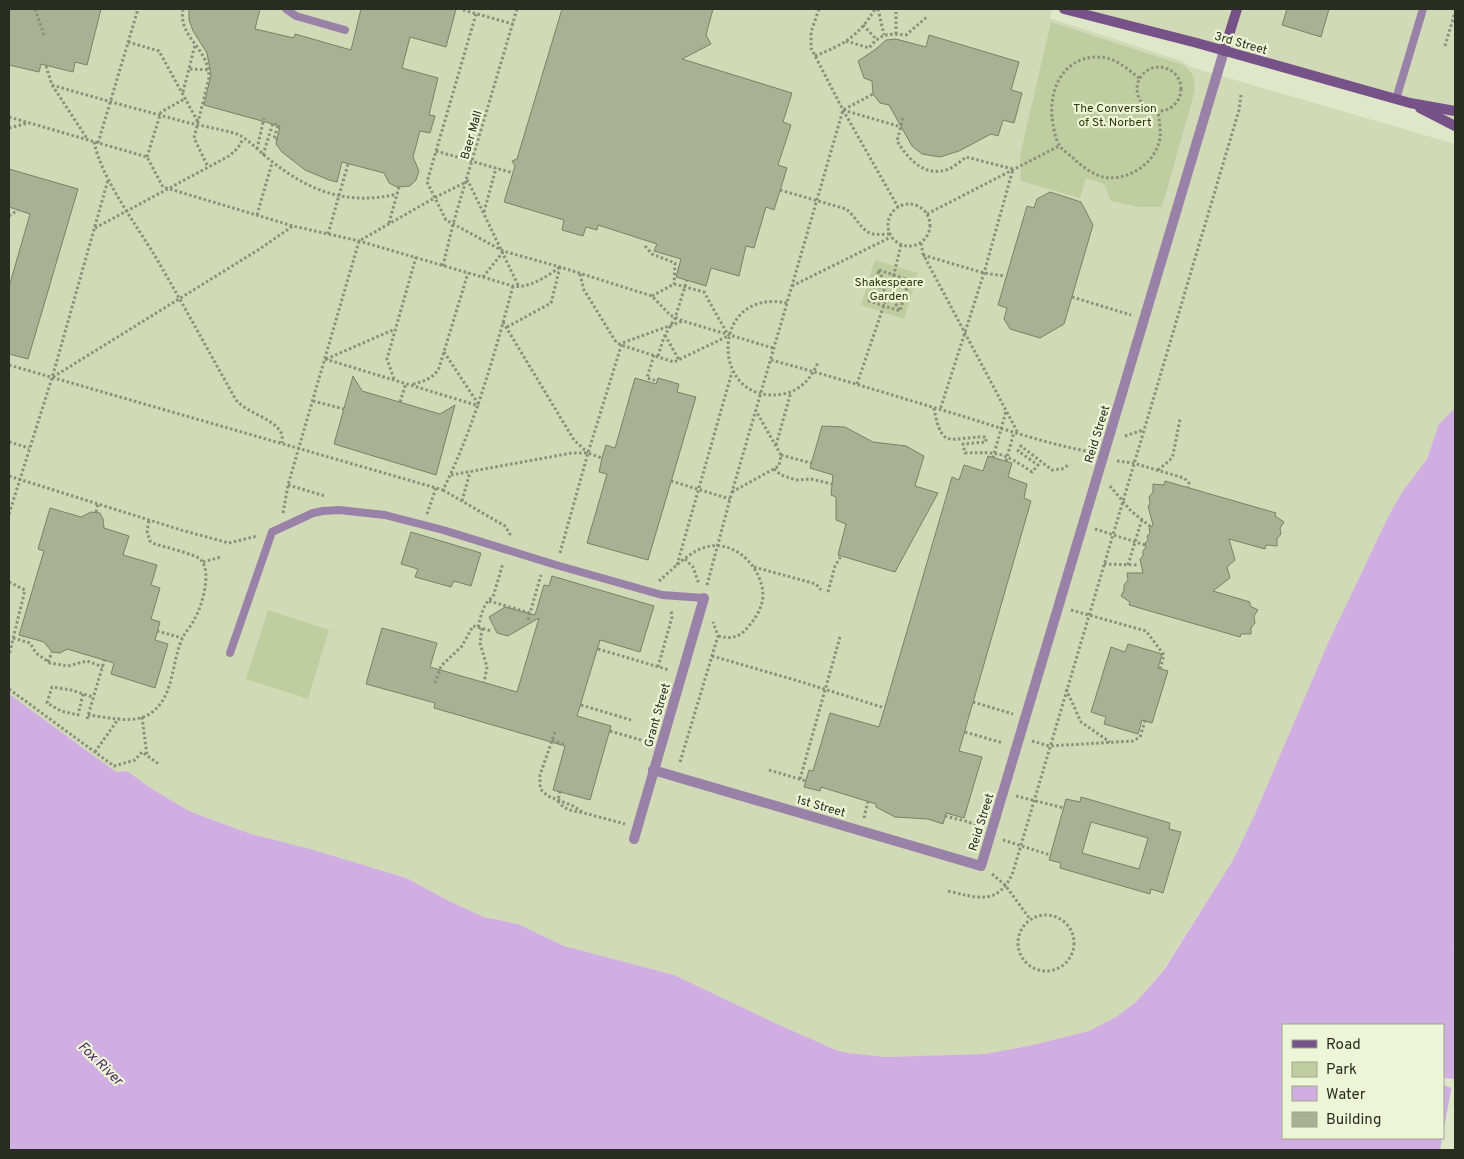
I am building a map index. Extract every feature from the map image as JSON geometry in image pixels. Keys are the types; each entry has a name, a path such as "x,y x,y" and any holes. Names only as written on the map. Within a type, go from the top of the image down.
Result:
{"main road":[{"name":"3rd Street","path":"1064,9 1410,103"},
{"name":"Reid Street","path":"1224,51 1237,9"},
{"path":"1410,103 1455,111"},
{"path":"1410,103 1455,126"}],"street":[{"name":"Reid Street","path":"981,866 1224,51"},
{"name":"Grant Street","path":"634,839 704,598"},
{"name":"1st Street","path":"653,770 981,866"}],"lane":[{"path":"286,9 296,16 345,30"},
{"path":"1396,99 1423,9"},
{"path":"230,653 272,532 312,513 339,510 385,515 408,520 662,595 704,598"}],"path":[{"path":"35,9 44,35"},
{"path":"138,9 96,142 98,158 108,179 180,298 236,400 242,407 277,427 282,436 282,443"},
{"path":"183,9 184,25 195,46 206,61 209,71 209,78 194,138 208,167"},
{"name":"Baer Mall","path":"443,266 517,9"},
{"path":"819,9 811,32 811,48 843,110 898,207"},
{"path":"815,56 846,41 863,25 874,9"},
{"path":"878,9 884,35"},
{"path":"463,10 513,24"},
{"path":"896,12 896,34"},
{"path":"1445,46 1455,12"},
{"path":"476,14 427,182 446,220 503,251 652,296 675,318 773,348"},
{"path":"846,41 869,48 876,39 884,35 906,35 928,16"},
{"path":"863,25 876,39"},
{"path":"128,42 160,51 198,124"},
{"path":"183,93 195,46"},
{"path":"1139,78 1125,67 1107,58 1086,59 1062,71 1051,107 1052,122 1059,146 1085,169 1103,177 1120,177 1146,164 1155,153 1160,138 1158,111"},
{"path":"46,66 52,86 88,140"},
{"path":"1156,66 1170,68 1180,78 1182,85 1180,98 1171,108 1158,111 1146,106 1138,97 1137,84 1139,78 1144,72 1156,66"},
{"path":"190,69 209,71"},
{"path":"52,86 239,135 294,178 310,187 338,196 372,199 397,194"},
{"path":"704,598 773,348 843,110 873,94"},
{"path":"948,891 980,898 991,896 1009,881 1236,118 1241,95"},
{"path":"186,98 160,112 147,157 163,187 293,226 416,257 513,286 519,287 549,275 560,267"},
{"path":"843,110 901,127"},
{"path":"9,117 147,157"},
{"path":"257,150 264,118"},
{"path":"903,118 897,141 915,163 924,170 938,171 950,168 966,157 1013,169"},
{"path":"9,128 29,123"},
{"path":"263,155 273,124 278,125 274,139 277,140"},
{"path":"94,228 229,156 238,148 243,139"},
{"path":"927,214 1059,146"},
{"path":"436,151 513,173"},
{"path":"257,215 272,162"},
{"path":"328,234 348,164"},
{"path":"484,213 496,168"},
{"path":"940,410 984,273 1013,169"},
{"path":"9,514 52,378 108,179"},
{"path":"280,529 288,484 359,242 436,197 468,181 519,287"},
{"path":"390,223 399,187"},
{"path":"780,190 846,209 853,214 868,233 891,235"},
{"path":"911,204 917,205 927,214 931,227 926,239 921,243 914,246 902,245 891,235 888,224 890,217 898,207 911,204"},
{"path":"9,216 18,210"},
{"path":"52,378 293,226"},
{"path":"792,287 891,235"},
{"path":"921,243 923,254 1016,433 1006,461"},
{"path":"857,384 889,291 902,245"},
{"path":"645,246 652,254 675,263 674,284"},
{"path":"482,277 503,251"},
{"path":"923,254 984,273 1005,276"},
{"path":"394,380 387,359 416,257"},
{"path":"506,328 551,303 560,267"},
{"path":"879,270 909,280"},
{"path":"869,301 879,270"},
{"path":"879,270 900,311"},
{"path":"412,385 425,381 436,373 468,273"},
{"path":"580,274 584,290 616,342 621,345 674,362 728,335"},
{"path":"657,381 647,378 665,335 675,318 687,280"},
{"path":"869,301 909,280"},
{"path":"900,311 909,280"},
{"path":"652,296 674,284 704,292 728,335"},
{"path":"443,490 459,458 479,406 513,286"},
{"path":"874,286 904,296"},
{"path":"1072,297 1144,319"},
{"path":"787,303 768,301 748,308 738,318 728,335 727,358 732,371 745,386 761,394 772,395 791,392 806,382 814,372 818,362"},
{"path":"869,301 900,311"},
{"path":"556,565 622,343 683,321"},
{"path":"503,322 574,440 588,453"},
{"path":"325,359 395,329"},
{"path":"665,335 679,360"},
{"path":"444,352 479,406"},
{"path":"325,359 479,406"},
{"path":"771,360 857,384 1016,433 1158,470 1184,478 1189,482 1188,488"},
{"path":"9,365 443,490 505,526 510,534 507,550 493,598 488,600 480,628 480,643 487,667 484,682"},
{"path":"676,566 732,371"},
{"path":"400,402 406,383"},
{"path":"776,445 791,392"},
{"path":"313,401 344,409"},
{"path":"934,408 941,433 945,438 955,440 986,437 986,442 963,444 965,453 995,452 1007,456 1032,472 1038,465 1018,452 1020,446 1050,469 1057,471 1070,464"},
{"path":"756,410 782,455 811,463"},
{"path":"993,458 1006,411"},
{"path":"1158,470 1173,455 1180,419"},
{"path":"9,442 29,448"},
{"path":"450,475 572,453 588,453 602,458"},
{"path":"732,492 774,469 778,466 782,455"},
{"path":"774,469 781,475 796,480 811,479 832,484"},
{"path":"462,502 470,472"},
{"path":"1098,472 1122,501 1151,527"},
{"path":"9,476 229,543 272,532"},
{"path":"671,481 730,499"},
{"path":"288,484 332,498"},
{"path":"96,512 98,504"},
{"path":"418,511 436,517"},
{"path":"1128,565 1142,519"},
{"path":"105,658 87,717 142,717 149,714 161,703 169,685 182,638 197,616 206,580 203,562 197,557 150,541 147,531 149,520"},
{"path":"1083,525 1145,545"},
{"path":"500,536 517,541"},
{"path":"654,582 658,582 685,559 701,549 718,546 743,555 754,567 759,577 763,595 758,614 746,630 735,638 718,636"},
{"path":"552,550 570,556"},
{"path":"203,562 221,556"},
{"path":"828,592 835,566 841,556"},
{"path":"676,777 718,636 694,567 685,559"},
{"path":"528,620 545,562"},
{"path":"1104,564 1139,565"},
{"path":"754,567 816,584 822,590"},
{"path":"9,582 25,590 9,654"},
{"path":"488,600 530,613"},
{"path":"21,606 26,608"},
{"path":"1058,606 1146,631 1164,655 1160,669"},
{"path":"435,683 442,666 462,646 473,626 492,631"},
{"path":"157,630 182,638"},
{"path":"800,779 840,637"},
{"path":"13,638 30,643 36,653 48,662 68,666 87,661 103,667"},
{"path":"598,649 682,674"},
{"path":"48,662 52,652"},
{"path":"712,656 885,708"},
{"path":"83,694 78,715 47,703 52,687 83,694 93,697"},
{"path":"9,689 114,766 135,760 142,752 160,766"},
{"path":"1066,689 1081,722 1110,742"},
{"path":"974,702 1025,718"},
{"path":"581,705 631,720"},
{"path":"142,717 147,756"},
{"path":"95,752 119,718"},
{"path":"965,732 1049,746 1138,739 1145,721"},
{"path":"610,731 661,745"},
{"path":"555,732 542,767 540,781 542,791 548,796 573,806 584,813 637,828"},
{"path":"552,740 565,745"},
{"path":"769,770 806,781"},
{"path":"558,801 560,792"},
{"path":"1003,792 1064,808"},
{"path":"945,816 969,822 990,835 1050,855"},
{"path":"981,866 1005,885 1030,919"},
{"path":"1039,915 1058,917 1066,923 1071,931 1074,940 1073,950 1063,965 1055,970 1037,970 1029,966 1022,959 1018,951 1019,933 1030,919 1039,915"}],"shaded area":[{"path":"9,9 1052,9 1050,18 1182,61 1191,67 1455,144 1455,408 1439,424 1427,459 1403,491 1390,513 1328,643 1255,814 1233,860 1163,970 1136,1002 1116,1017 1089,1031 1033,1045 985,1054 885,1057 836,1050 674,975 564,946 518,924 484,917 406,878 314,850 251,834 189,811 152,789 127,771 116,772 9,694"},
{"path":"1064,9 1455,9 1455,126 1410,103"}],"green space":[{"name":"The Conversion of St. Norbert","path":"1051,22 1183,65 1192,74 1195,85 1194,94 1162,207 1139,207 1111,201 1104,184 1086,178 1080,198 1021,181 1020,155"},
{"name":"Shakespeare Garden","path":"875,260 918,273 904,319 861,305"},
{"path":"268,610 329,630 308,699 246,679"}],"water":[{"name":"Fox River","path":"1455,408 1455,945 1452,945 1455,947 1455,1079 1444,1078 1444,1024 1282,1024 1282,1139 1444,1139 1444,1085 1455,1089 1455,1150 9,1150 9,694 116,772 127,771 152,789 189,811 251,834 314,850 406,878 484,917 518,924 564,946 674,975 836,1050 885,1057 985,1054 1033,1045 1089,1031 1116,1017 1136,1002 1164,970 1233,860 1255,814 1328,643 1390,513 1403,491 1427,459 1439,424"}],"pier":[{"path":"1452,1085 1455,1086 1455,1150 1440,1150 1442,1139 1444,1139 1444,1128"}],"building":[{"path":"9,9 101,9 87,65 75,62 73,72 41,64 39,72 9,65"},
{"path":"189,9 260,9 255,29 294,38 295,34 351,50 361,9 456,9 446,47 410,37 402,68 438,78 429,115 435,116 430,133 420,131 413,157 419,171 416,180 410,186 397,187 389,183 384,173 342,162 337,182 329,180 305,170 282,152 276,144 280,126 204,105 211,75 207,53 193,31 189,20"},
{"path":"562,9 713,9 706,35 711,44 682,59 792,93 783,122 791,125 778,165 787,168 774,210 766,207 754,248 746,246 739,276 711,268 706,286 676,277 681,259 654,251 657,244 598,225 597,230 586,227 583,236 562,230 564,220 504,202 515,166 512,161 517,159"},
{"path":"1287,9 1329,9 1321,37 1282,25"},
{"path":"929,35 1019,62 1011,90 1022,93 1014,123 1003,120 998,136 991,134 959,151 940,157 922,154 912,146 889,105 880,103 873,94 872,81 864,78 858,61 886,40 896,39 926,47"},
{"path":"9,169 78,189 28,359 9,354 9,287 30,214 9,207"},
{"path":"1050,192 1081,202 1093,225 1064,324 1040,338 1010,329 1004,319 1007,308 998,305 1027,206 1034,208 1037,199"},
{"path":"353,376 362,391 440,414 455,405 436,475 334,444"},
{"path":"635,378 656,384 658,378 679,384 677,392 696,397 648,560 587,543 607,474 599,472 602,458 606,445 615,448"},
{"path":"822,426 845,427 873,442 906,446 924,456 915,486 938,493 895,572 838,555 846,524 836,520 836,497 831,495 833,475 810,468"},
{"path":"988,456 1012,463 1008,477 1027,484 1024,498 1031,501 959,751 982,757 964,818 946,813 943,824 928,819 895,817 876,807 876,804 821,787 820,791 804,787 809,770 813,771 830,713 879,727 952,477 959,480 964,465 983,471"},
{"path":"1165,481 1276,513 1275,516 1284,522 1280,528 1281,534 1277,539 1277,546 1266,545 1265,549 1229,539 1235,560 1227,567 1230,578 1213,591 1250,602 1250,606 1258,610 1254,616 1255,623 1251,628 1251,634 1241,634 1240,637 1129,605 1130,602 1121,596 1124,585 1128,580 1127,573 1143,573 1140,559 1146,547 1147,536 1150,533 1149,529 1153,525 1148,506 1150,504 1149,497 1153,492 1153,484 1164,485"},
{"path":"50,508 81,517 91,512 100,513 104,528 129,536 123,555 157,565 151,585 160,588 151,619 160,622 155,640 168,644 155,688 111,674 114,663 67,649 60,653 52,652 44,642 19,635 44,551 38,549"},
{"path":"411,532 481,553 471,586 454,581 451,587 415,577 418,569 401,564"},
{"path":"552,576 654,606 640,652 600,640 577,716 611,726 590,800 553,790 565,746 434,708 435,703 366,684 382,628 437,643 430,667 517,692 539,618 508,636 497,633 489,617 505,607 535,615 544,585 549,586"},
{"path":"1128,644 1162,654 1158,668 1168,671 1152,723 1142,720 1138,734 1104,724 1106,717 1091,712 1111,647 1125,652"},
{"path":"1081,797 1170,823 1169,829 1181,832 1163,893 1151,889 1150,894 1060,868 1061,863 1049,860 1066,799 1080,802","holes":["1091,822 1148,838 1139,869 1082,853"]}]}
